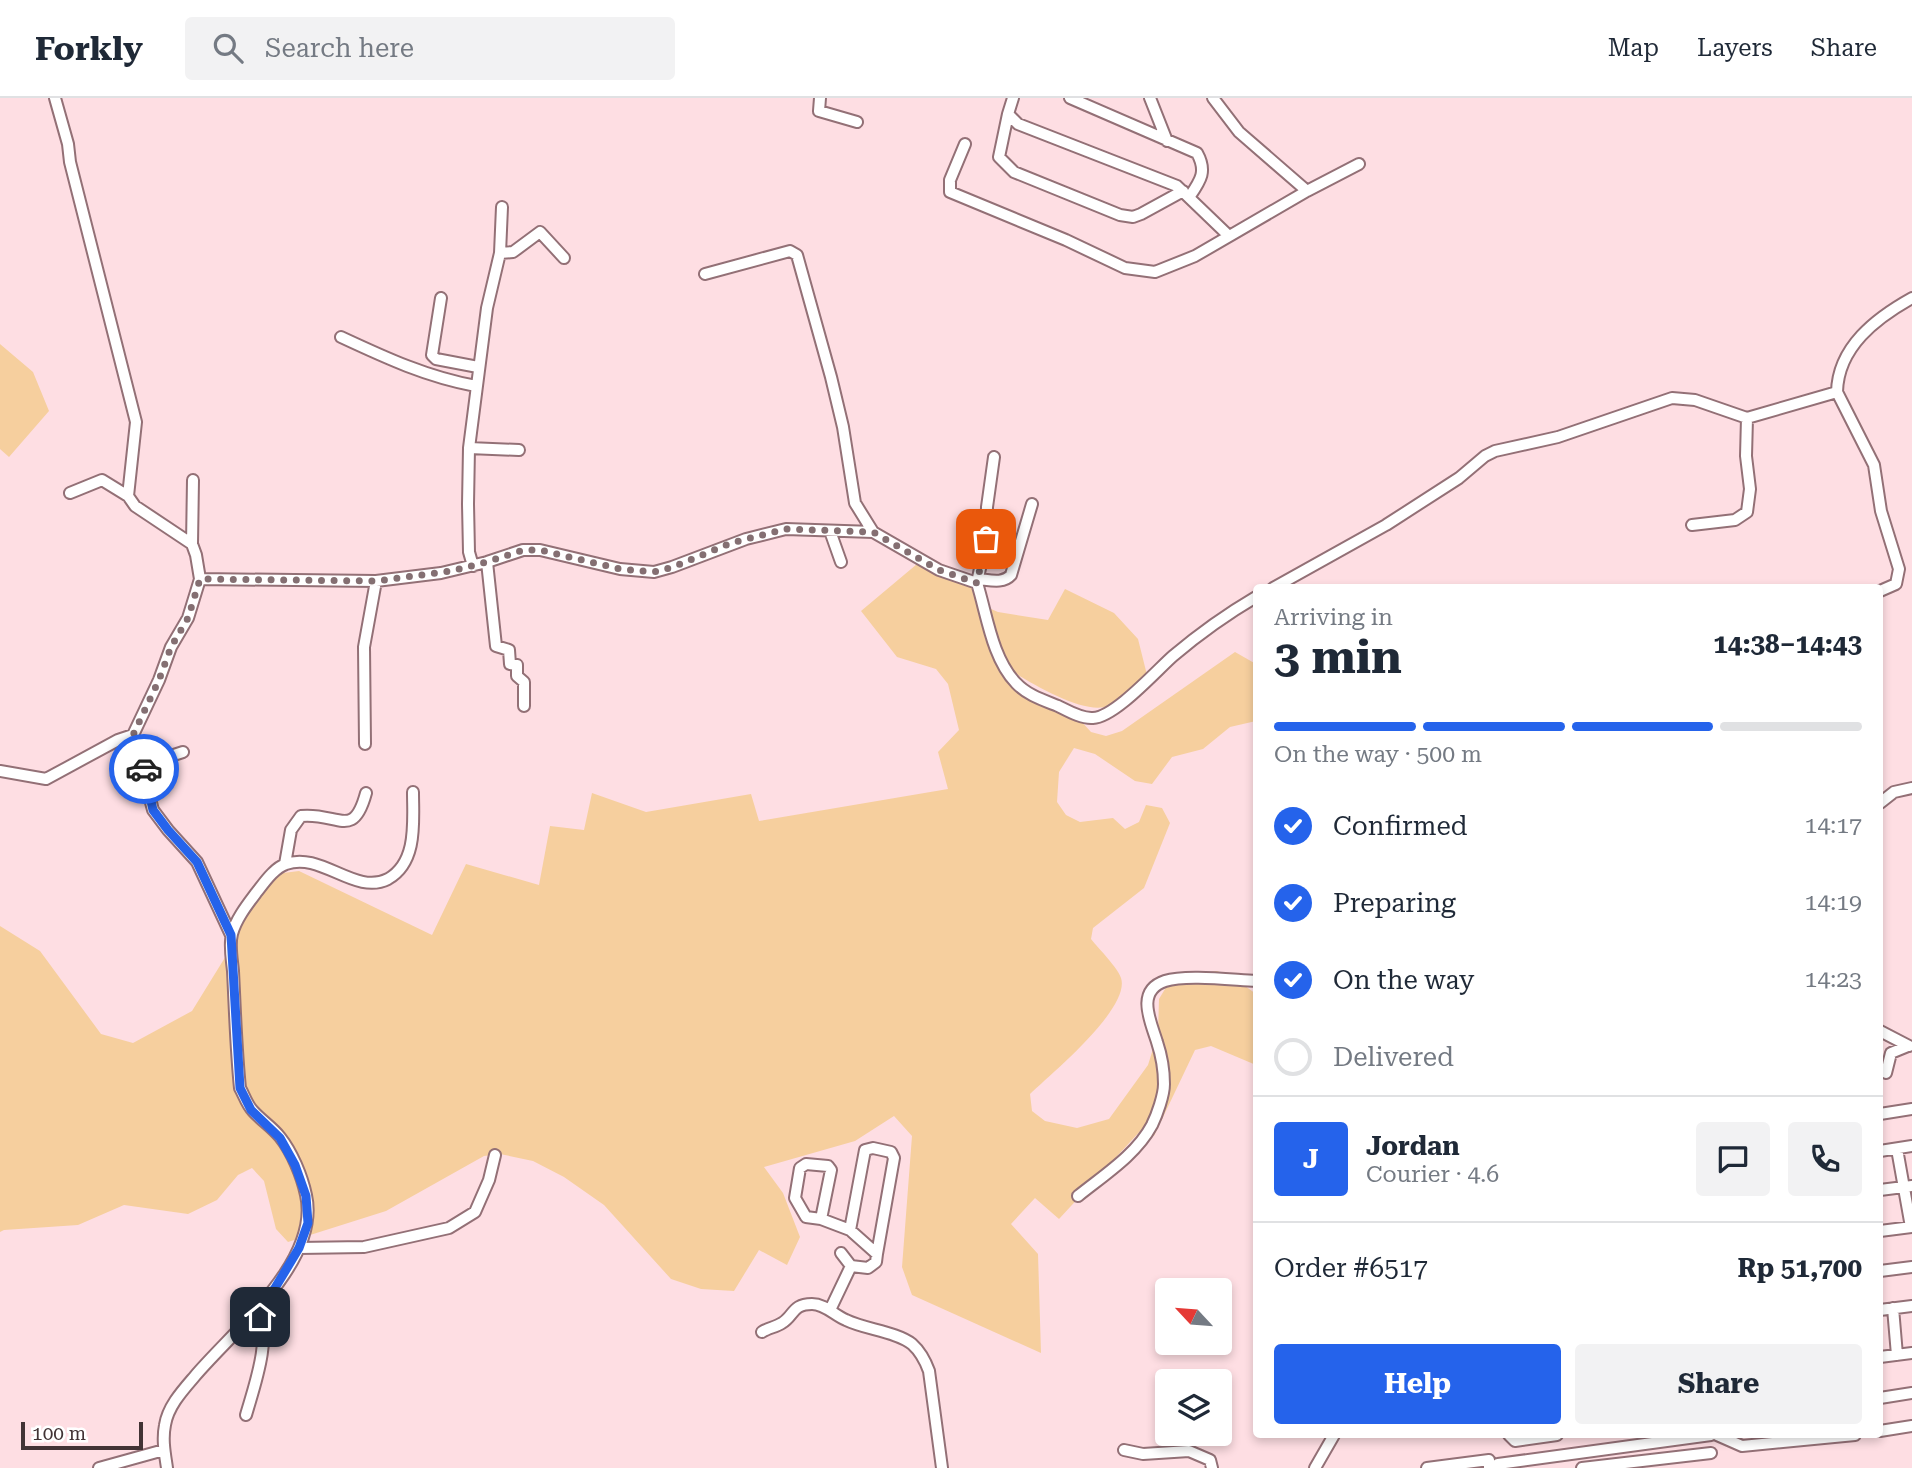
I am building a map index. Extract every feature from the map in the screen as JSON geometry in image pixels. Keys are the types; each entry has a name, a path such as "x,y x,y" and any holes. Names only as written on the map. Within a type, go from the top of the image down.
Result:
{"street":[{"path":"55,98 136,422 128,496"},
{"path":"820,98 819,111 857,122"},
{"path":"1013,98 999,157 1014,172 1120,215 1133,217 1187,193 1202,174 1203,164 1197,153 1070,98"},
{"path":"1150,98 1167,141"},
{"path":"1213,98 1239,132 1307,191"},
{"path":"1008,114 1018,124 1177,186 1229,236"},
{"path":"965,144 950,180 950,192 1066,240 1125,268 1140,272 1163,270 1195,256 1359,164"},
{"path":"473,566 469,528 469,449 487,308 500,253 502,207"},
{"path":"500,253 513,252 540,232 564,258"},
{"path":"705,274 790,251 797,255 843,427 855,503 873,532 939,570 978,581 1001,581 1011,575 1032,504"},
{"path":"441,298 432,355 436,359 478,368"},
{"path":"1883,590 1895,586 1899,569 1881,510 1874,465 1837,391 1839,372 1863,332 1892,309 1912,298"},
{"path":"341,337 408,369 476,386"},
{"path":"429,376 436,359"},
{"path":"1280,584 1386,525 1459,478 1495,451 1558,438 1672,398 1695,400 1747,418 1837,391"},
{"path":"1692,525 1735,520 1747,512 1750,489 1746,456 1747,418"},
{"path":"469,449 519,450"},
{"path":"994,457 987,507 986,539 978,581 995,644 1006,670 1016,683 1031,695 1083,717 1103,715 1143,686 1171,657 1231,611 1253,599"},
{"path":"70,492 102,480 192,544"},
{"path":"167,1468 164,1450 165,1424 180,1393 275,1288 299,1248 308,1223 306,1196 295,1165 280,1138 251,1110 240,1088 231,935 197,862 153,810 133,735 171,647 188,618 200,579 192,544 193,480"},
{"path":"200,579 376,581 473,566 523,550 540,550 620,569 654,572 731,543 786,529 873,532"},
{"path":"830,531 841,562"},
{"path":"487,562 496,646 509,650 510,664 517,665 517,676 524,682 524,706"},
{"path":"365,744 364,647 376,581"},
{"path":"0,771 46,779 118,740 133,735"},
{"path":"143,765 183,752"},
{"path":"1883,801 1894,792 1912,788"},
{"path":"231,935 243,911 267,879 285,864 300,862 325,866 359,881 378,884 394,875 410,852 413,838 413,792"},
{"path":"285,864 291,830 301,816 314,814 345,822 352,820 358,816 366,793"},
{"path":"1079,1196 1134,1150 1152,1125 1164,1086 1157,1043 1149,1023 1146,1003 1153,990 1163,981 1253,981"},
{"path":"1883,1032 1910,1046"},
{"path":"1886,1073 1891,1053 1910,1046"},
{"path":"1883,1114 1912,1109"},
{"path":"1883,1151 1912,1146"},
{"path":"841,1253 852,1266 871,1267 876,1262 894,1158 891,1152 873,1148 864,1150 850,1230"},
{"path":"1883,1231 1912,1227 1908,1186 1897,1149"},
{"path":"299,1248 364,1247 449,1228 475,1212 489,1180 495,1154"},
{"path":"821,1219 831,1170 828,1166 806,1164 800,1168 795,1198 806,1217 821,1219 850,1230 877,1254"},
{"path":"1883,1190 1908,1186"},
{"path":"830,1310 852,1266"},
{"path":"1883,1271 1912,1267"},
{"path":"762,1332 769,1327 780,1325 793,1309 812,1304 830,1310 845,1320 902,1338 924,1356 929,1371 942,1468"},
{"path":"1883,1310 1912,1306"},
{"path":"1893,1308 1897,1355"},
{"path":"246,1415 262,1350 262,1322 256,1312"},
{"path":"1883,1357 1912,1353"},
{"path":"1883,1398 1912,1393"},
{"path":"1883,1431 1912,1426"},
{"path":"1315,1468 1332,1438"},
{"path":"1512,1438 1515,1441 1536,1438"},
{"path":"1498,1468 1498,1464 1689,1438"},
{"path":"1724,1438 1742,1446 1824,1438"},
{"path":"99,1468 164,1450"},
{"path":"1124,1450 1143,1454 1189,1451 1210,1460 1212,1468"},
{"path":"1582,1468 1711,1453"},
{"path":"1682,1456 1684,1468"},
{"path":"1427,1468 1489,1460 1489,1468"}],"shaded area":[{"path":"0,344 33,372 49,411 9,457 0,449"},
{"path":"923,559 976,584 984,606 998,612 1048,620 1065,589 1114,613 1138,639 1147,675 1113,704 1097,708 1069,701 1002,665 1018,691 1080,720 1091,732 1106,736 1122,731 1235,652 1253,662 1253,722 1230,727 1203,749 1172,757 1152,784 1135,781 1095,754 1074,748 1059,772 1057,802 1066,815 1080,822 1113,818 1125,829 1139,822 1146,805 1162,808 1170,823 1144,888 1093,928 1091,939 1121,978 1121,991 1114,1006 1087,1040 1030,1094 1032,1111 1045,1121 1077,1128 1109,1119 1148,1065 1158,1033 1159,999 1168,984 1183,976 1217,971 1233,977 1253,992 1253,1064 1211,1046 1195,1050 1154,1136 1143,1128 1059,1219 1035,1198 1011,1224 1038,1254 1041,1353 912,1295 902,1267 912,1136 894,1116 855,1141 764,1167 783,1193 800,1237 787,1265 759,1250 734,1291 701,1289 671,1279 604,1205 564,1177 533,1161 500,1154 484,1156 386,1211 288,1242 276,1229 264,1181 252,1168 238,1175 217,1200 188,1214 124,1205 78,1225 0,1232 0,926 40,951 101,1034 133,1043 192,1011 237,938 239,922 257,894 283,873 299,871 432,935 466,864 539,885 550,826 584,830 592,793 646,812 751,794 759,821 948,789 938,752 959,730 948,684 936,669 897,657 861,611"}],"way so far":[{"path":"144,769 133,735 171,647 188,618 200,579 376,581 451,571 523,550 540,550 632,572 654,572 731,543 786,529 873,532 939,570 977,583 986,539"}],"route":[{"path":"144,769 153,810 197,862 217,910 231,935 240,1088 251,1110 280,1138 295,1165 306,1196 308,1223 299,1248 275,1288 256,1312 260,1317"}]}
